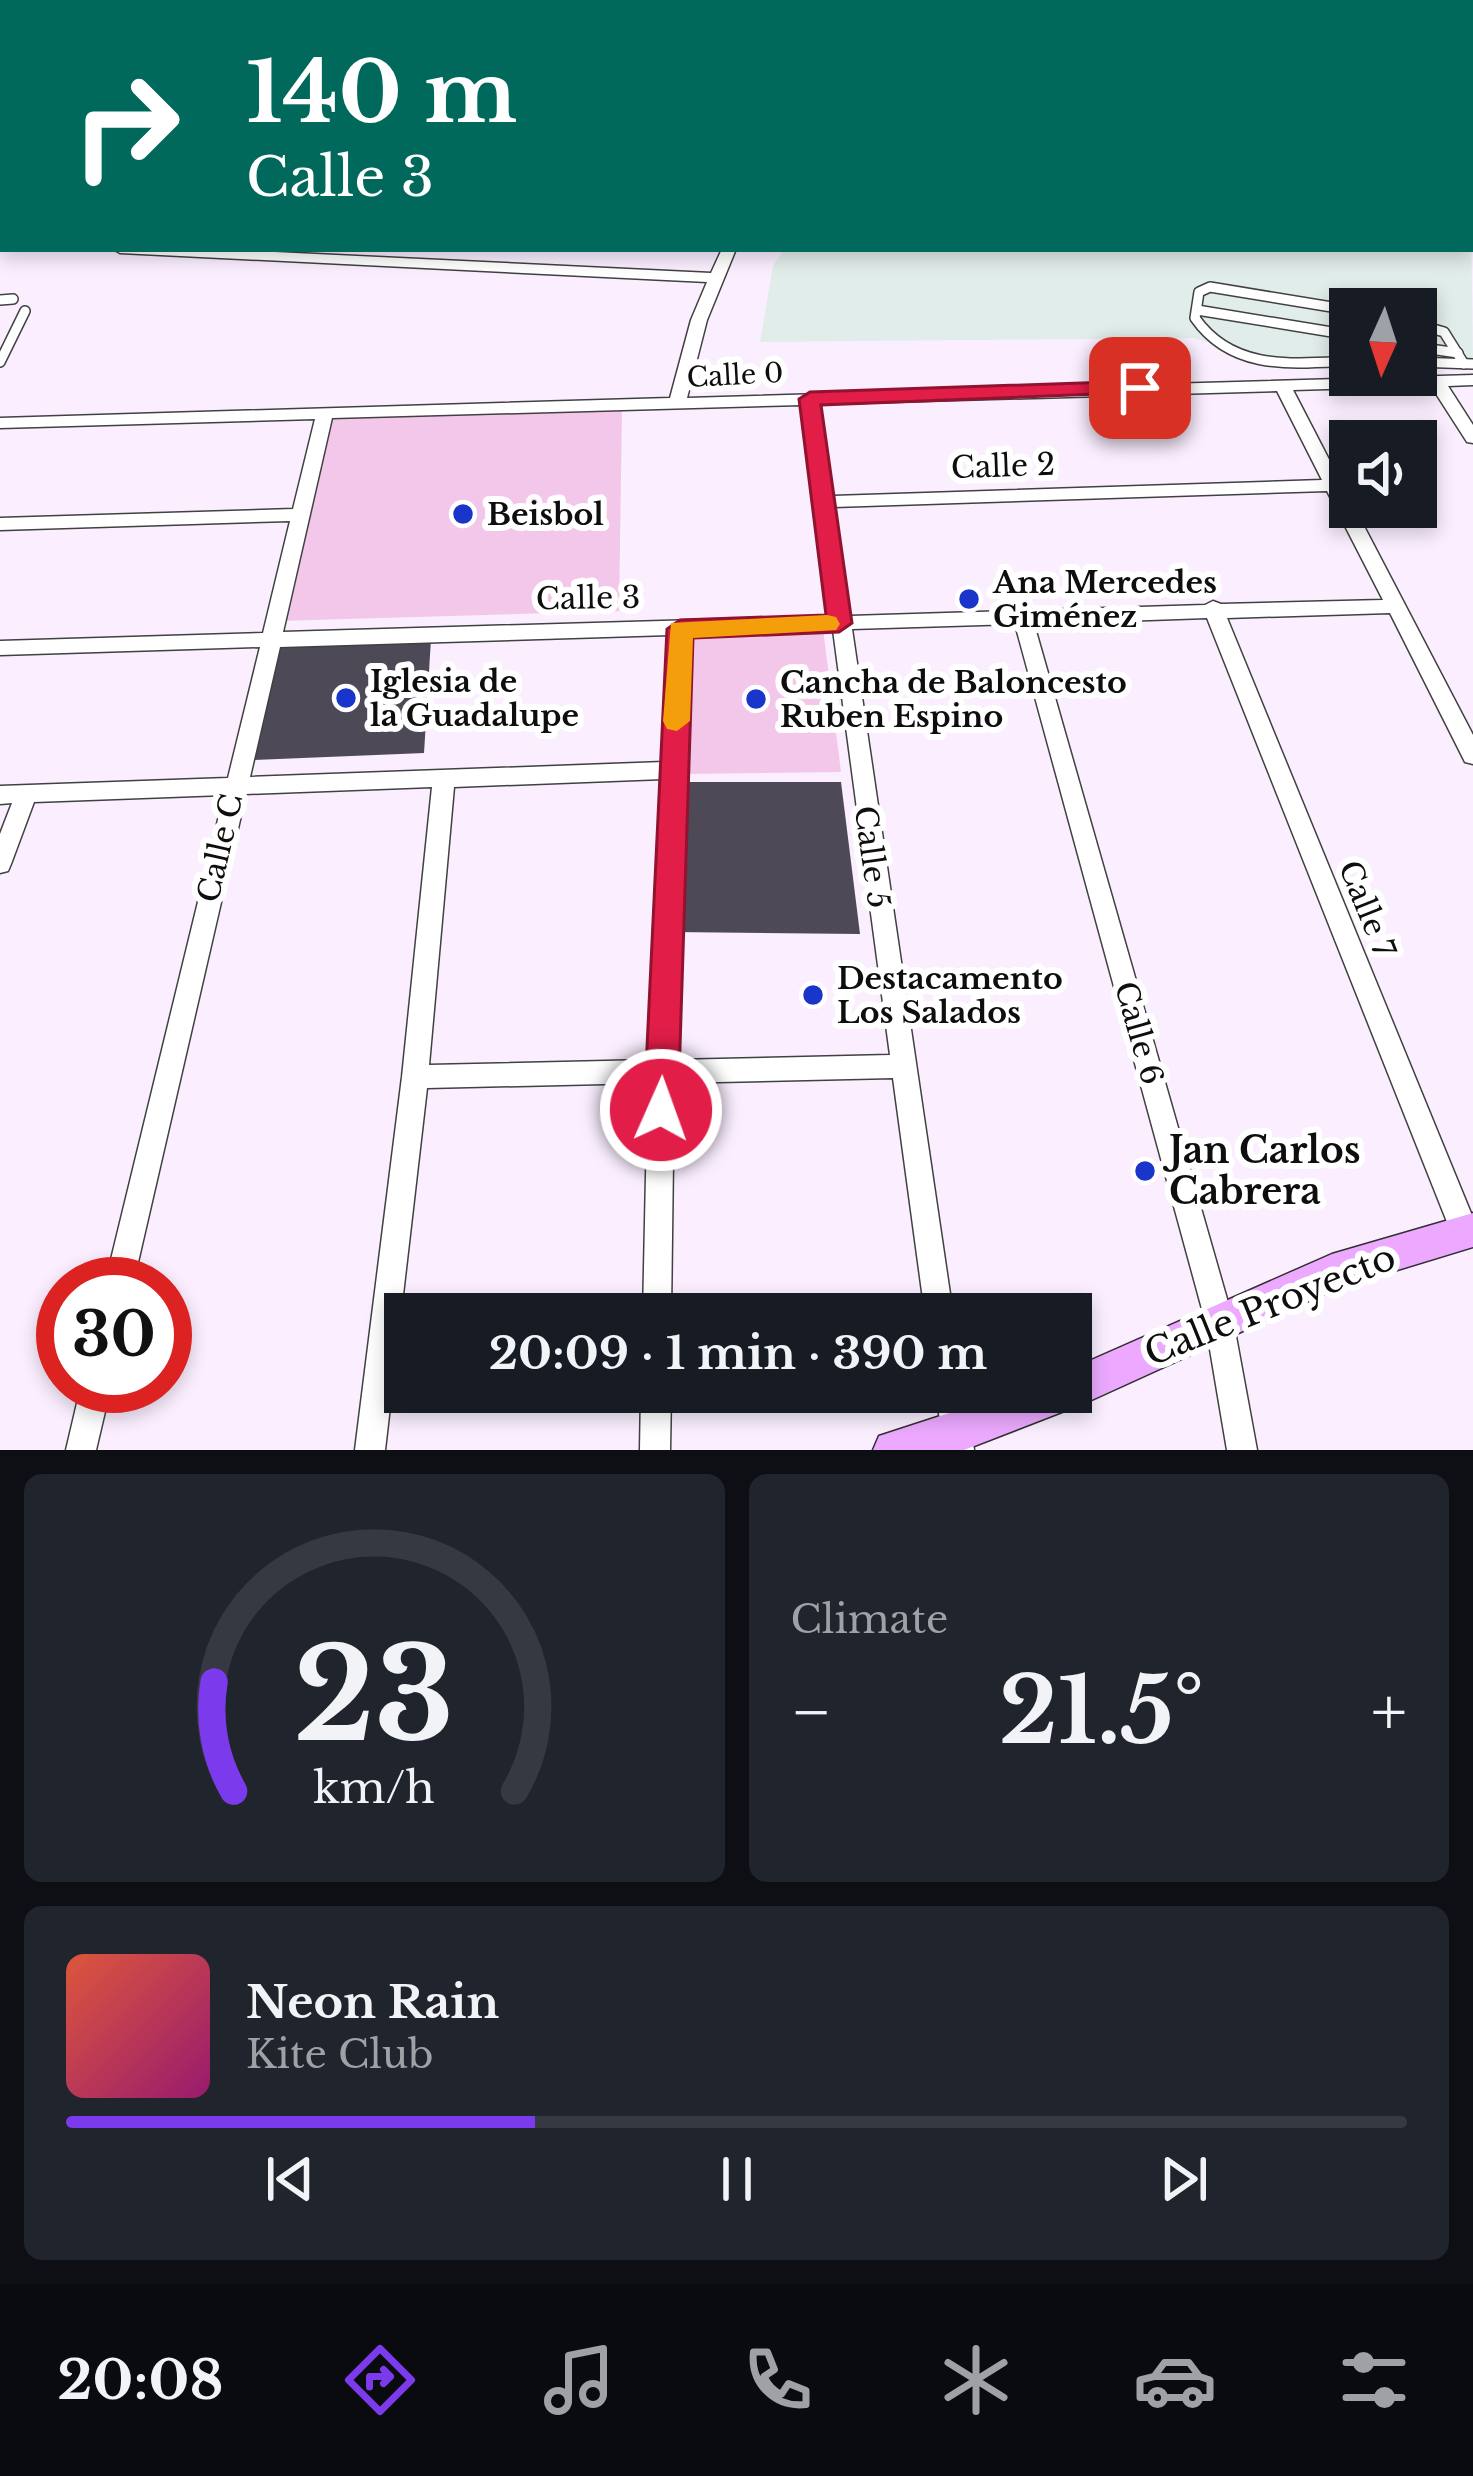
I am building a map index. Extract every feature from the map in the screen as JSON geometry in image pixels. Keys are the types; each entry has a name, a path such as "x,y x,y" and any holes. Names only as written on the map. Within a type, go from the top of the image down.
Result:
{"street":[{"path":"223,252 302,254 414,266 716,278"},
{"path":"414,266 424,252"},
{"path":"560,269 571,252"},
{"path":"677,405 692,341 728,252"},
{"name":"Calle 0","path":"1437,378 1470,370"},
{"name":"Calle 0","path":"0,423 1329,381"},
{"path":"1281,382 1329,482"},
{"path":"1437,382 1473,438"},
{"name":"Calle 5","path":"810,399 936,1293"},
{"name":"Calle C","path":"125,1257 325,414"},
{"name":"Calle 2","path":"822,502 1329,484"},
{"path":"0,524 299,515"},
{"path":"1353,528 1473,756"},
{"name":"Calle 3","path":"0,648 1393,606"},
{"name":"Calle 7","path":"1213,608 1469,1231"},
{"name":"Calle 6","path":"1023,618 1219,1320 1242,1450"},
{"path":"657,1293 680,629"},
{"path":"0,795 675,770"},
{"path":"370,1450 416,1077 444,779"},
{"path":"0,864 26,794"},
{"path":"416,1077 901,1066"},
{"name":"Calle Proyecto","path":"1092,1380 1332,1272 1469,1231"},
{"path":"81,1450 90,1413"},
{"path":"655,1450 656,1413"},
{"name":"Calle Proyecto","path":"893,1450 958,1442 1021,1413"}],"lane":[{"path":"1329,307 1210,287 1199,292 1197,310 1204,335 1218,348 1287,364 1329,362"},
{"path":"0,300 13,299"},
{"path":"1197,310 1329,332"},
{"path":"0,362 25,311"},
{"path":"1437,330 1444,332 1470,370"},
{"path":"1437,350 1458,353"},
{"path":"1437,365 1470,370"}],"shaded area":[{"path":"782,252 1472,252 1473,369 1437,368 1437,288 1329,288 1329,364 1269,362 1194,338 760,342 773,266"},
{"name":"Beisbol","path":"622,407 619,611 278,621 328,417"},
{"name":"Cancha de Baloncesto Ruben Espino","path":"822,621 841,772 679,774 683,626"}],"building":[{"name":"Iglesia de la Guadalupe","path":"431,639 424,753 251,760 276,644"},
{"path":"681,782 841,782 860,934 673,932"}],"slow traffic":[{"path":"677,721 680,629 827,624"}],"place":[{"name":"Beisbol","path":"463,514"},
{"name":"Ana Mercedes Giménez","path":"969,599"},
{"name":"Iglesia de la Guadalupe","path":"346,698"},
{"name":"Cancha de Baloncesto Ruben Espino","path":"756,699"},
{"name":"Destacamento Los Salados","path":"813,995"},
{"name":"Jan Carlos Cabrera","path":"1145,1171"}],"route":[{"path":"661,1110 680,629 839,623 810,399 1140,388"}]}
